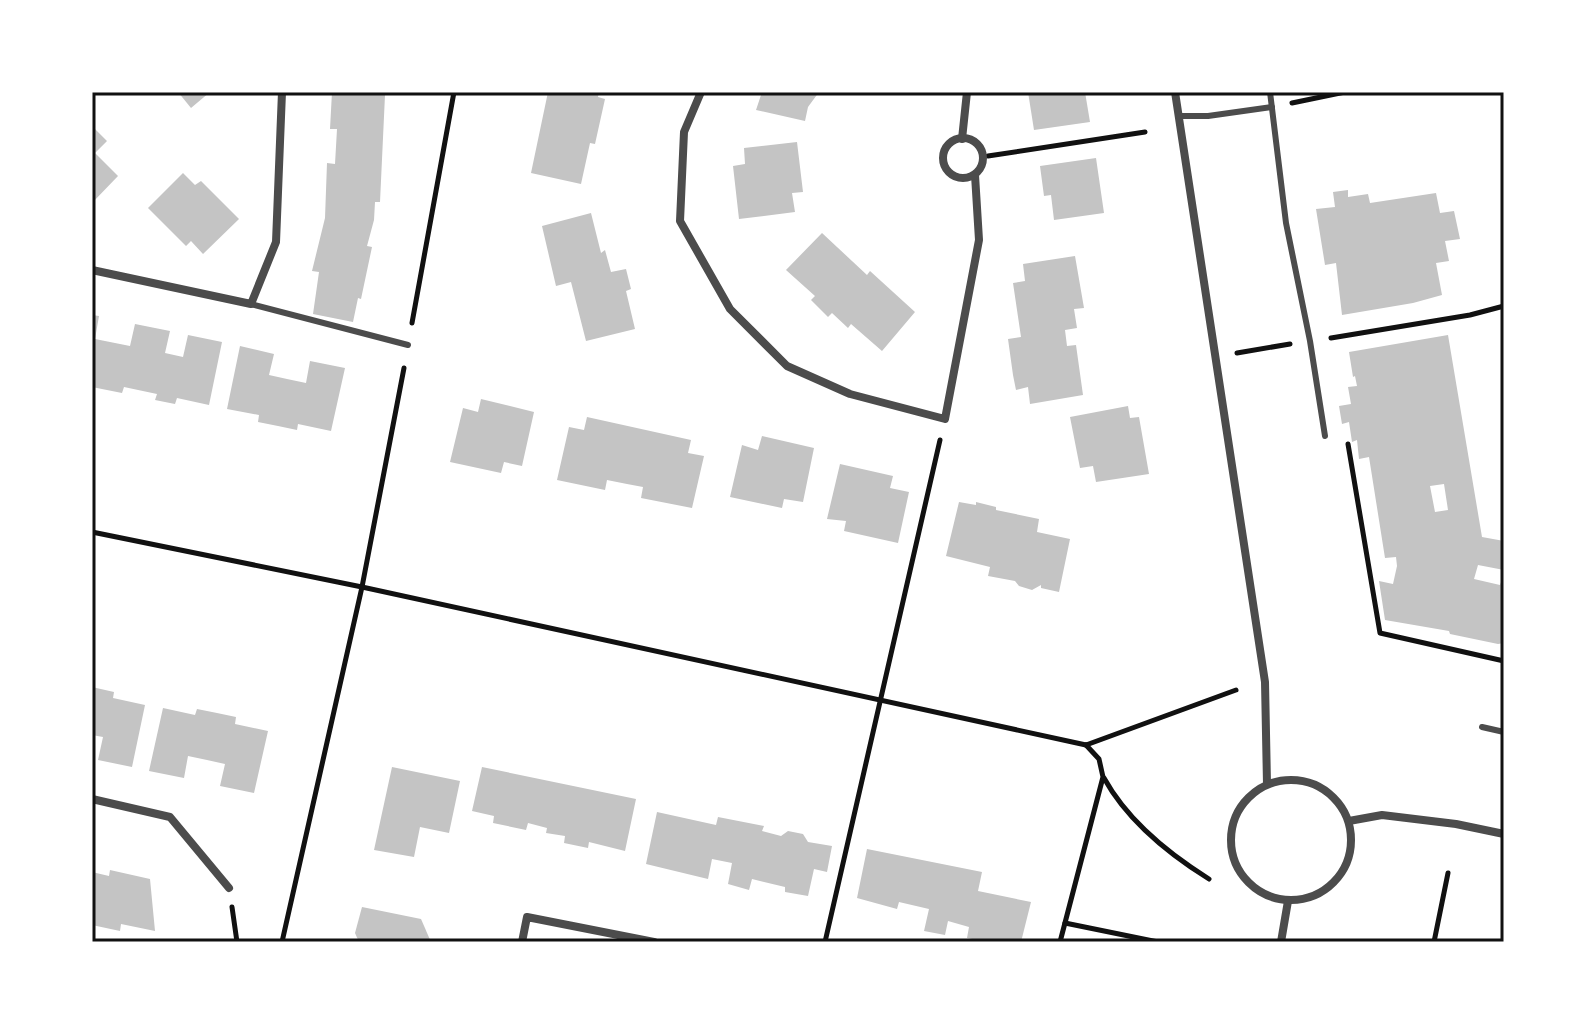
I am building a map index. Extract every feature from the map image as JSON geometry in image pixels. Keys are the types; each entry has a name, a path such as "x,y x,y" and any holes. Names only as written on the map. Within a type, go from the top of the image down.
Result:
{"street":[{"path":"92,270 251,304 276,242 282,92"},
{"path":"701,92 684,132 680,221 730,309 787,366 850,394 945,419 979,240 975,175 983,163 979,145 974,141 955,140 946,148 945,167 949,173 962,178 975,175"},
{"path":"962,139 967,92"},
{"path":"1175,92 1265,682 1267,784"},
{"path":"1291,778 1312,782 1339,802 1349,821 1352,834 1350,855 1344,870 1330,886 1309,898 1288,901 1273,898 1254,888 1242,876 1233,857 1230,841 1234,820 1247,798 1267,784 1291,778"},
{"path":"92,799 170,817 229,888"},
{"path":"1349,821 1382,815 1456,824 1504,834"},
{"path":"1281,942 1288,901"},
{"path":"522,942 527,917 654,942"}],"lane":[{"path":"1270,92 1286,223 1325,436"},
{"path":"1180,116 1208,116 1272,107"},
{"path":"251,304 408,345"},
{"path":"1482,727 1504,732"}],"path":[{"path":"282,942 362,587 454,92"},
{"path":"1292,103 1345,92"},
{"path":"983,157 1145,132"},
{"path":"1246,351 1440,321 1504,306"},
{"path":"1346,431 1380,633 1504,661"},
{"path":"825,942 939,441"},
{"path":"92,532 362,587 1086,745 1236,690"},
{"path":"1086,745 1099,759 1103,777 1115,800 1177,858 1209,879"},
{"path":"1060,942 1103,777"},
{"path":"1434,942 1448,873"},
{"path":"229,888 237,942"},
{"path":"1065,923 1158,942"}],"building":[{"path":"178,92 210,92 191,108"},
{"path":"332,92 381,92 385,95 380,202 375,202 367,246 372,247 353,322 313,314 319,272 312,271 325,218 327,163 335,164 337,129 330,129"},
{"path":"548,92 599,92 598,97 605,99 595,144 590,143 581,184 531,173"},
{"path":"762,92 819,92 808,107 805,121 756,110"},
{"path":"1028,92 1085,92 1090,122 1034,130"},
{"path":"92,126 107,141 95,153 118,176 92,203"},
{"path":"797,142 803,192 792,193 795,212 739,219 733,166 745,164 744,148"},
{"path":"1096,158 1104,213 1054,220 1051,195 1044,196 1040,166"},
{"path":"183,173 195,185 201,181 239,219 203,254 191,241 186,246 148,208"},
{"path":"1348,190 1348,197 1368,194 1370,203 1436,193 1440,213 1454,211 1460,239 1445,241 1449,261 1436,263 1442,295 1342,315 1336,263 1325,265 1316,209 1335,207 1333,192"},
{"path":"591,213 601,253 605,250 611,272 626,269 631,289 626,291 635,329 586,341 571,282 556,286 542,226"},
{"path":"822,233 867,275 870,271 915,312 882,351 851,324 848,328 832,313 828,317 811,300 815,296 786,270"},
{"path":"1075,256 1084,308 1074,309 1077,328 1065,330 1067,346 1076,345 1083,395 1030,404 1028,387 1016,390 1013,375 1008,339 1021,337 1013,283 1025,281 1023,264"},
{"path":"92,315 99,316 95,339 130,346 135,324 170,331 165,353 183,357 188,335 222,342 209,405 177,398 175,404 155,400 157,394 124,387 122,393 92,387"},
{"path":"1448,335 1482,537 1504,541 1504,570 1478,565 1474,579 1500,585 1504,574 1504,643 1385,620 1379,581 1393,584 1396,557 1385,558 1369,457 1359,459 1357,440 1352,442 1349,422 1342,424 1339,406 1351,404 1348,387 1357,386 1349,352","holes":["1444,484 1448,510 1435,512 1430,486"]},
{"path":"240,346 274,354 269,375 306,383 310,361 345,368 331,431 298,424 297,430 258,422 259,415 227,409"},
{"path":"481,399 534,412 522,466 504,462 501,473 450,462 463,408 478,412"},
{"path":"1128,406 1130,418 1139,417 1149,474 1096,482 1093,466 1080,468 1070,417"},
{"path":"587,417 691,440 688,453 704,456 692,508 641,498 643,487 607,480 605,490 557,480 569,427 584,430"},
{"path":"762,436 814,448 803,502 784,499 782,508 730,497 742,445 758,450"},
{"path":"840,464 893,476 890,488 909,492 898,543 844,531 846,521 827,519"},
{"path":"959,502 976,505 976,502 996,507 996,510 1039,519 1037,532 1070,539 1059,592 1041,588 1041,585 1032,590 1019,586 1015,581 988,576 990,567 946,556"},
{"path":"92,687 114,692 113,698 145,705 132,767 98,760 103,737 92,735"},
{"path":"163,708 195,715 197,709 236,717 235,724 268,731 254,793 220,786 225,764 188,756 184,778 149,771"},
{"path":"392,767 460,781 449,833 420,827 414,857 374,850"},
{"path":"482,767 636,799 625,851 589,842 588,848 564,843 565,836 546,833 547,828 528,823 526,830 493,823 494,816 472,811"},
{"path":"657,812 716,825 718,817 764,826 762,831 781,836 788,831 803,834 808,842 832,846 827,872 814,869 808,896 785,892 785,887 752,879 749,890 728,884 732,863 712,859 708,879 646,864"},
{"path":"867,849 982,872 978,891 1031,902 1021,942 988,942 967,938 969,927 948,921 945,935 924,931 929,909 899,902 897,909 857,898"},
{"path":"110,870 150,879 155,931 121,924 120,931 92,925 92,872 109,876"},
{"path":"362,907 421,919 431,942 359,942 355,933"}]}
